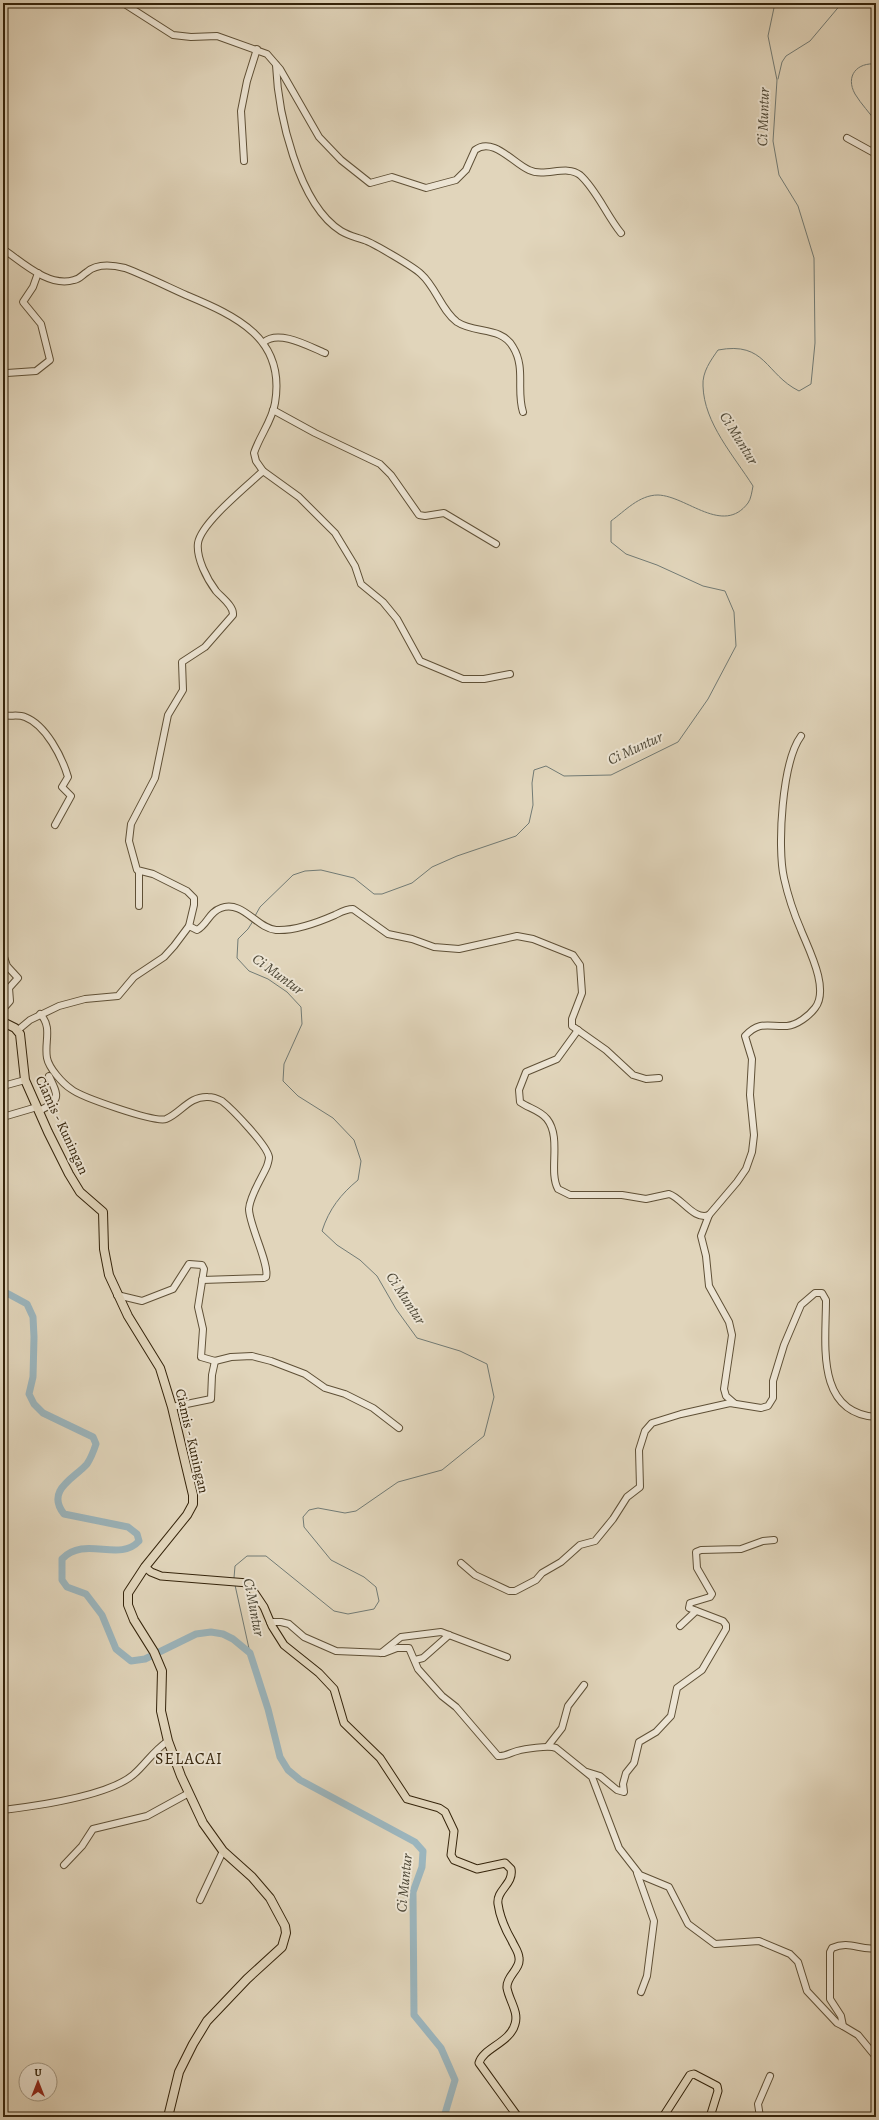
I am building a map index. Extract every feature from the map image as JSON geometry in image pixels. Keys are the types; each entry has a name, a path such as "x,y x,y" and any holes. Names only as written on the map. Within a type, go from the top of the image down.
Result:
{"highway":[{"path":"3,1022 18,1030"},
{"name":"Ciamis - Kuningan","path":"18,1030 22,1042 25,1080 48,1132 80,1192 102,1212 107,1266 117,1295 160,1368 172,1407 192,1490 193,1504 181,1524 145,1567 128,1593 127,1601 134,1620 158,1661 163,1677 161,1710 168,1741 203,1823 223,1851 252,1877 270,1898 285,1926 286,1939 282,1946 247,1979 207,2021 179,2072 168,2117"}],"main road":[{"path":"145,1567 151,1572 161,1576 216,1579 248,1583 253,1588 264,1607 270,1622 284,1645 319,1672 334,1688 344,1723 380,1758 394,1777 407,1799 439,1808 445,1812 454,1831 451,1852 454,1860 478,1869 505,1863 511,1869 511,1878 499,1895 498,1903 503,1925 520,1958 507,1986 516,2014 516,2022 506,2039 481,2058 478,2063 518,2117"},
{"path":"663,2117 690,2075 694,2074 717,2086 718,2091 710,2117"}],"street":[{"path":"123,3 173,35 191,37 214,35 257,49 267,54 276,63 319,137 341,160 368,182 375,183 392,177 426,188 456,180 466,170 476,150 488,146 501,152 532,171 570,171 579,174 607,210 609,218 621,233"},
{"path":"244,161 241,111 247,81 257,49"},
{"path":"276,63 279,97 291,151 300,177 310,195 331,223 341,231 351,237 366,241 422,274 449,313 459,323 500,334 508,340 515,351 520,365 522,379 520,402 523,412"},
{"path":"847,138 876,154"},
{"path":"3,250 38,273 69,282 76,280 90,269 98,266 125,268 227,313 248,327 264,342 276,369 274,410 254,453 254,458 263,471 299,497 335,533 353,562 361,584 383,602 397,620 415,655 422,663 463,679 484,678 510,674"},
{"path":"7,373 36,371 50,360 41,324 24,302 25,296 33,287 38,273"},
{"path":"264,342 273,338 285,339 325,353"},
{"path":"274,410 315,433 380,464 391,475 420,515 426,516 444,513 496,544"},
{"path":"139,906 139,871 132,857 130,830 132,819 155,778 166,720 183,690 182,662 205,647 234,615 233,610 216,590 207,574 198,549 199,537 216,515 263,471"},
{"path":"3,715 22,716 34,722 43,731 62,759 68,777 62,787 71,796 55,825"},
{"path":"734,1403 724,1392 732,1340 730,1324 709,1289 706,1253 701,1236 709,1215 737,1182 746,1168 752,1152 754,1135 750,1094 752,1059 745,1036 764,1024 787,1026 795,1023 803,1019 817,1004 819,990 816,966 792,905 782,865 783,810 787,773 796,745 801,736"},
{"path":"18,1030 40,1014 73,1002 114,997 121,994 134,977 169,953 189,926 195,902 190,894 150,872 139,871"},
{"path":"189,926 197,930 211,913 221,908 230,906 246,913 267,927 277,930 302,928 321,919 353,909 388,934 412,939 439,948 458,949 517,936 533,939 573,955 578,959 582,993 571,1021 578,1030 606,1050 633,1074 646,1079 659,1078"},
{"path":"3,954 7,966 18,978 9,988 10,1001 3,1009"},
{"path":"40,1014 46,1021 48,1027 48,1060 66,1086 75,1092 131,1113 159,1120 165,1119 194,1099 208,1097 216,1098 232,1111 252,1132 267,1153 269,1160 249,1208 257,1243 267,1270 266,1277 202,1280"},
{"path":"578,1030 558,1059 526,1072 518,1094 520,1102 542,1115 549,1123 553,1139 555,1179 558,1189 562,1193 570,1195 622,1195 646,1199 670,1194 697,1214 703,1216 709,1215"},
{"path":"3,1117 38,1109 52,1104 57,1098 57,1092 49,1076"},
{"path":"3,1086 25,1080"},
{"path":"117,1295 142,1301 173,1289 190,1263 203,1266 198,1307 204,1329 200,1355 202,1358 215,1361 231,1357 250,1356 271,1361 305,1374 325,1388 345,1394 373,1408 399,1428"},
{"path":"460,1563 475,1575 511,1591 536,1580 541,1574 561,1562 580,1545 595,1541 613,1519 627,1496 639,1489 641,1485 640,1450 643,1434 647,1427 652,1423 681,1414 734,1403 764,1408 773,1400 773,1381 784,1345 799,1309 804,1301 818,1292 822,1293 826,1300 827,1372 833,1392 851,1409 861,1414 876,1417"},
{"path":"172,1407 211,1399 212,1375 215,1361"},
{"path":"586,1772 600,1776 617,1790 624,1792 623,1784 626,1773 634,1763 639,1742 656,1732 670,1717 679,1686 702,1670 726,1629 726,1625 723,1621 690,1609 689,1604 710,1597 712,1594 697,1568 695,1555 698,1551 740,1549 761,1541 774,1540"},
{"path":"680,1626 696,1612"},
{"path":"270,1622 289,1624 304,1637 336,1651 381,1653 397,1648 409,1648 418,1669 442,1696 456,1707 498,1756 521,1750 548,1746 556,1748 586,1772 595,1783 617,1845 642,1876 669,1887 686,1922 712,1942 718,1944 737,1941 759,1941 793,1956 798,1962 807,1991 837,2023 858,2035 876,2057"},
{"path":"381,1653 401,1637 441,1632 506,1657"},
{"path":"414,1660 423,1658 450,1635"},
{"path":"548,1746 562,1728 568,1706 584,1685"},
{"path":"3,1810 57,1802 121,1783 133,1776 155,1750 168,1741"},
{"path":"64,1865 82,1846 93,1830 148,1816 189,1793"},
{"path":"200,1900 223,1851"},
{"path":"637,1871 654,1920 648,1976 641,1992"},
{"path":"844,2026 841,2016 830,1999 831,1950 843,1944 876,1948"},
{"path":"760,2117 758,2104 770,2076"}],"waterway":[{"name":"Ci Muntur","path":"255,916 260,907 293,875 305,871 321,870 354,878 374,894 382,894 412,883 432,867 457,856 516,836 529,823 533,805 532,783 534,770 546,766 564,776 611,775 678,742 708,699 736,646 734,612 725,591 703,586 657,565 626,554 611,542 611,521 638,501 658,495 681,501 704,512 727,516 738,512 748,503 753,486 721,439 714,426 705,400 703,386 704,376 708,366 718,350 734,348 746,350 756,355 788,384 799,391 811,384 815,343 814,258 798,206 779,175 773,141 777,80 768,36 775,3"},
{"path":"778,79 782,62 786,56 810,41 842,3"},
{"path":"876,64 863,65 858,68 852,76 851,81 855,94 876,122"},
{"name":"Ci Muntur","path":"234,1578 235,1566 247,1556 266,1556 334,1611 348,1614 374,1609 379,1601 376,1587 364,1577 331,1560 304,1527 303,1517 309,1510 318,1508 345,1513 356,1511 398,1482 442,1470 484,1436 494,1397 487,1364 460,1351 417,1338 396,1309 377,1276 360,1260 337,1245 322,1231 336,1202 358,1180 361,1161 354,1140 333,1118 298,1096 283,1081 284,1064 302,1024 301,1007 287,992 268,979 249,971 237,958 238,939 248,929 253,921"},
{"path":"3,1291 27,1304 33,1317 33,1377 29,1394 34,1404 43,1413 93,1437 96,1444 87,1464 69,1480 60,1491 58,1498 59,1506 64,1514 128,1527 137,1534 139,1541 131,1547 122,1550 81,1549 71,1552 62,1559 62,1580 67,1587 86,1594 102,1615 116,1649 131,1661 145,1659 196,1634 211,1632 223,1634 233,1639 250,1653 268,1709 280,1757 288,1770 300,1780 415,1842 423,1851 422,1867 413,1892 414,2015 441,2048 455,2080 444,2117"},
{"name":"Ci Muntur","path":"235,1585 250,1653"}],"district":[{"name":"SELACAI","path":"189,1759"}]}
